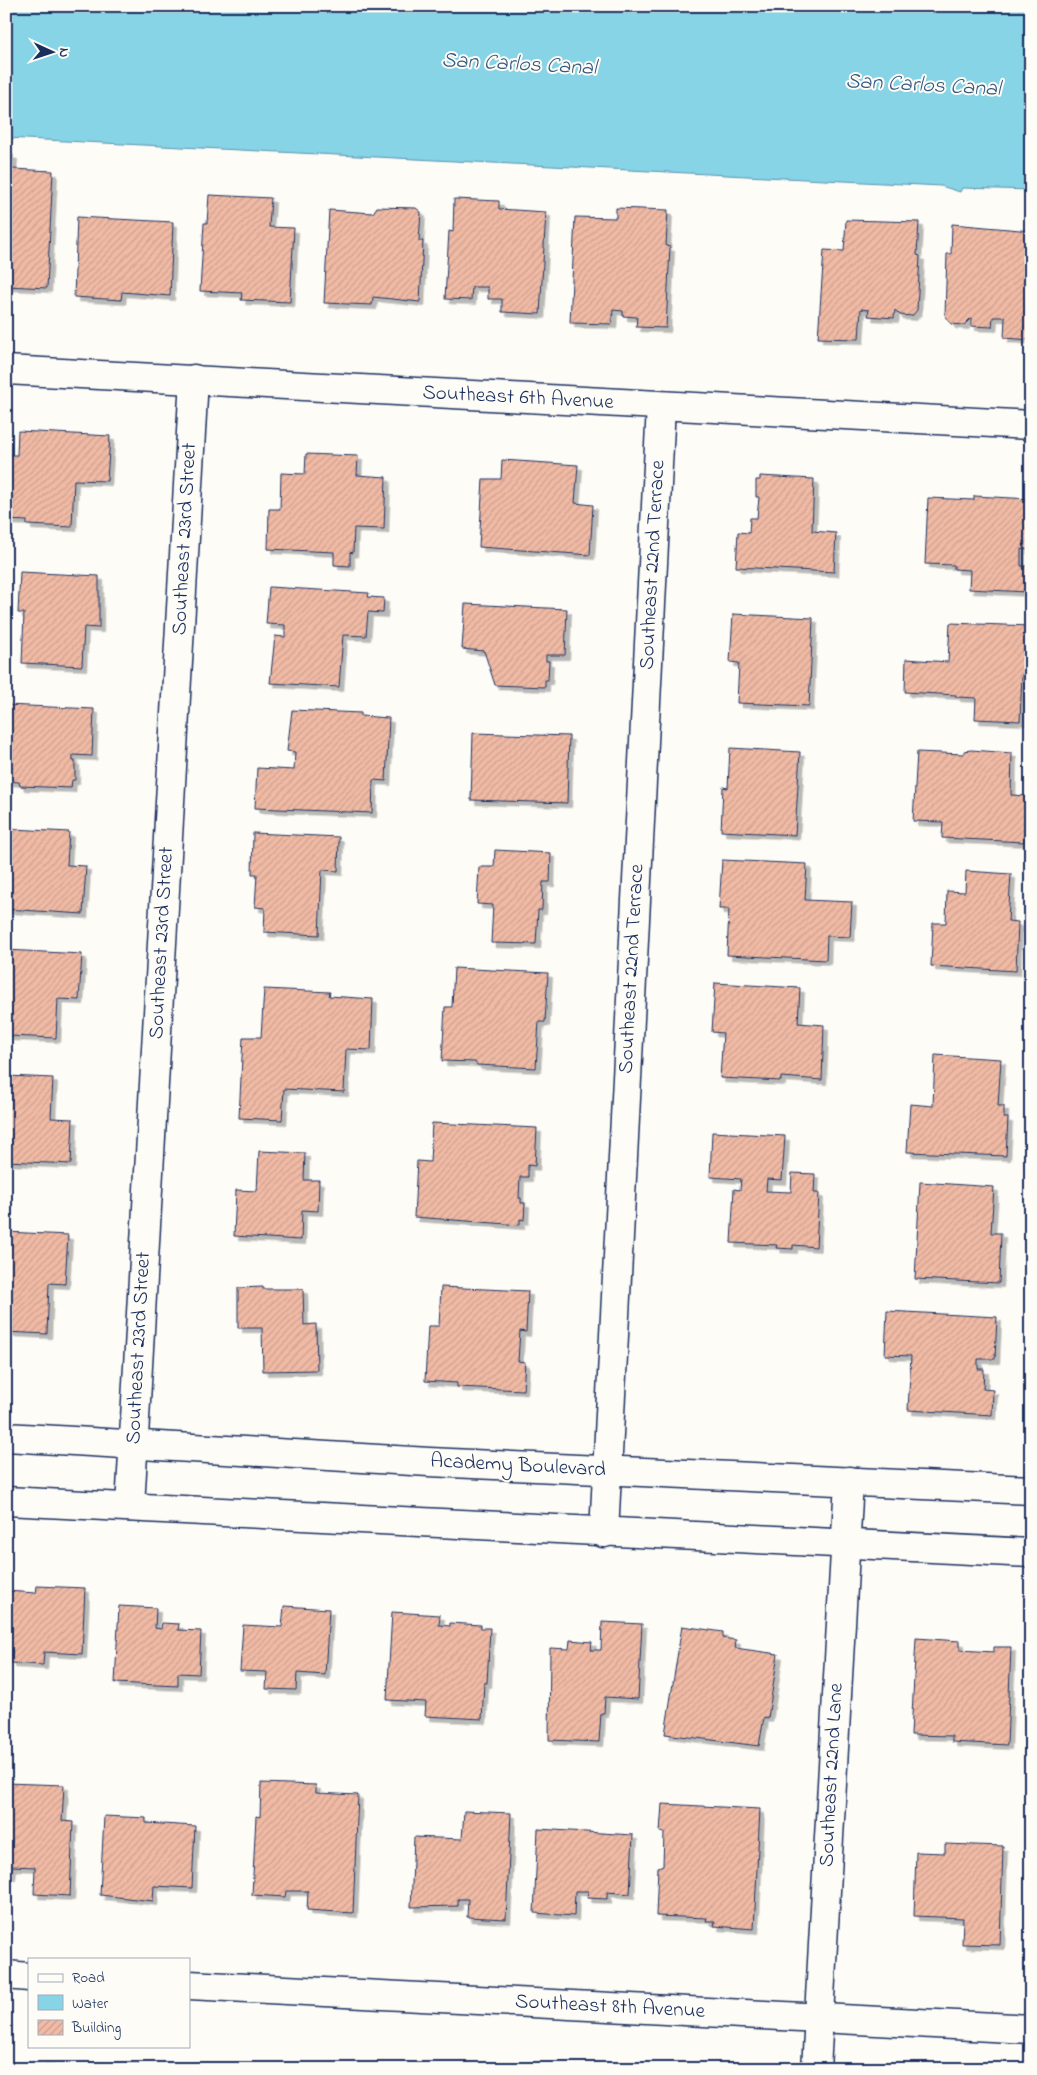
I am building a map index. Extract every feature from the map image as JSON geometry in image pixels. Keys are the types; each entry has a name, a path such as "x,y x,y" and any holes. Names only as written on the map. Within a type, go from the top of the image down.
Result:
{"street":[{"name":"Southeast 6th Avenue","path":"6,370 1031,425"},
{"name":"Southeast 23rd Street","path":"130,1507 194,379"},
{"name":"Southeast 22nd Terrace","path":"604,1533 661,406"},
{"name":"Academy Boulevard","path":"6,1437 607,1470 1031,1490"},
{"name":"Southeast 22nd Lane","path":"816,2069 849,1482"},
{"path":"6,1501 604,1533 1031,1553"},
{"path":"6,1975 28,1976"},
{"name":"Southeast 8th Avenue","path":"190,1985 1031,2029"}],"water":[{"name":"San Carlos Canal","path":"6,6 1031,6 1031,190 962,188 960,192 941,186 6,138"}],"building":[{"path":"6,154 13,155 12,169 53,171 47,288 6,286"},
{"path":"209,195 271,198 269,227 294,228 290,302 241,300 242,293 200,291 204,223 207,223"},
{"path":"454,199 499,201 499,209 546,212 540,314 502,312 502,299 488,299 488,287 472,287 471,300 445,299 449,231 453,232"},
{"path":"377,207 416,208 421,212 419,241 423,241 420,302 373,297 372,305 324,303 329,210 373,213"},
{"path":"616,208 668,210 666,246 670,247 666,328 636,327 637,317 623,316 623,311 613,310 612,324 570,323 575,217 616,218"},
{"path":"77,217 173,222 170,296 122,292 121,300 74,297"},
{"path":"846,220 919,222 917,255 920,256 917,310 912,316 900,315 895,310 894,318 868,316 869,310 861,309 859,339 818,338 824,250 844,251"},
{"path":"952,224 1031,231 1031,340 1004,338 1005,317 993,317 992,327 971,326 971,318 964,325 951,324 945,315 947,254 951,254"},
{"path":"18,431 110,436 107,481 74,480 72,527 27,525 27,521 6,520 6,455 17,455"},
{"path":"306,454 358,456 357,475 386,477 384,529 354,528 353,553 350,552 350,566 334,565 334,552 268,549 269,509 280,509 281,473 305,474"},
{"path":"502,460 578,465 575,503 593,505 590,555 479,547 483,479 501,479"},
{"path":"760,476 814,479 812,531 836,533 834,572 736,567 738,532 749,533 750,518 757,518 759,497 756,497 756,480 760,480"},
{"path":"974,496 1031,499 1031,550 1021,549 1021,566 1028,566 1027,592 969,589 970,570 954,569 954,565 925,564 928,498 974,500"},
{"path":"20,572 99,576 99,628 84,627 82,666 22,663 24,613 18,613"},
{"path":"269,587 369,593 368,597 384,598 383,613 368,612 366,636 343,635 339,687 270,683 275,636 285,637 285,625 266,624"},
{"path":"465,604 567,609 565,655 546,655 546,661 549,661 548,680 545,680 545,687 495,685 484,651 462,649"},
{"path":"733,614 813,618 809,706 737,703 739,663 730,662"},
{"path":"950,623 1031,626 1031,675 1022,675 1020,721 975,719 976,698 905,692 906,659 948,662"},
{"path":"6,705 94,709 92,756 73,755 73,761 75,761 75,780 72,780 71,788 20,786 19,782 6,781"},
{"path":"292,710 361,713 361,716 389,718 386,781 373,780 372,813 255,808 257,768 294,770 295,752 287,751"},
{"path":"473,733 569,736 567,803 471,800"},
{"path":"730,748 800,752 795,835 721,831 723,787 728,788"},
{"path":"964,751 1012,753 1011,795 1026,796 1024,842 942,838 943,822 913,821 917,752 964,754"},
{"path":"13,829 69,832 67,865 86,866 83,914 6,909 6,832 13,832"},
{"path":"253,833 339,837 338,871 322,870 319,935 264,932 265,908 255,907 257,874 252,874"},
{"path":"495,850 551,853 550,882 543,882 542,910 538,910 536,944 491,943 493,905 477,904 479,867 494,867"},
{"path":"722,860 807,864 805,900 852,902 850,937 827,936 826,960 727,955 729,909 719,909"},
{"path":"966,871 1011,874 1008,921 1018,922 1016,971 931,966 933,923 946,923 947,891 965,892"},
{"path":"6,950 82,954 79,1000 58,999 56,1038 8,1036 10,1010 6,1010"},
{"path":"454,968 548,973 545,1022 539,1022 536,1068 442,1061 445,1007 452,1007"},
{"path":"715,983 800,988 798,1023 824,1025 822,1080 781,1077 781,1081 720,1078 723,1033 712,1032"},
{"path":"264,989 330,992 329,996 373,999 371,1050 346,1049 344,1092 284,1089 282,1120 239,1118 243,1037 261,1037"},
{"path":"935,1055 1001,1059 998,1106 1004,1106 1004,1118 1008,1118 1006,1156 907,1152 910,1104 933,1106"},
{"path":"7,1076 53,1078 51,1118 73,1119 71,1164 6,1161"},
{"path":"432,1123 537,1128 535,1166 528,1165 528,1177 520,1177 519,1198 521,1198 521,1203 525,1203 524,1220 520,1219 520,1225 414,1217 417,1161 430,1162"},
{"path":"712,1132 785,1136 782,1180 767,1179 766,1191 791,1192 792,1173 815,1174 814,1193 819,1193 816,1247 793,1245 793,1249 776,1248 777,1245 731,1243 734,1189 740,1190 741,1179 710,1177"},
{"path":"259,1151 305,1153 304,1180 319,1180 318,1211 302,1210 301,1240 234,1236 236,1190 257,1191"},
{"path":"920,1182 994,1187 991,1233 1001,1233 999,1283 915,1279"},
{"path":"6,1232 68,1235 65,1284 49,1283 47,1334 6,1332"},
{"path":"263,1287 263,1289 303,1289 304,1325 316,1324 317,1370 263,1371 262,1328 238,1328 238,1288"},
{"path":"441,1287 528,1291 526,1332 520,1331 518,1361 525,1362 523,1390 457,1387 457,1383 425,1381 428,1326 439,1326"},
{"path":"887,1311 997,1317 995,1359 978,1359 978,1369 984,1369 983,1389 993,1390 992,1415 908,1410 911,1356 885,1355"},
{"path":"37,1586 85,1588 82,1654 44,1652 43,1665 11,1663 12,1650 6,1650 6,1591 36,1593"},
{"path":"119,1606 156,1608 155,1628 161,1629 162,1623 179,1624 178,1630 201,1631 199,1674 178,1673 178,1686 115,1683"},
{"path":"284,1606 329,1609 325,1675 297,1673 296,1690 266,1689 267,1672 240,1671 243,1625 282,1627"},
{"path":"392,1612 440,1615 439,1625 450,1626 450,1623 481,1625 481,1628 490,1628 487,1683 484,1683 482,1719 425,1716 426,1702 387,1700"},
{"path":"602,1622 642,1624 638,1699 605,1697 604,1713 601,1713 599,1742 549,1740 550,1648 569,1649 570,1640 592,1642 591,1650 601,1650"},
{"path":"682,1626 723,1632 723,1638 736,1640 735,1648 778,1654 768,1718 764,1717 759,1746 665,1734"},
{"path":"916,1638 960,1641 960,1650 994,1652 994,1647 1011,1647 1007,1745 952,1742 952,1736 911,1735"},
{"path":"6,1783 64,1785 62,1821 73,1822 70,1896 34,1894 35,1867 12,1866 11,1875 6,1875"},
{"path":"261,1783 316,1785 316,1793 358,1795 353,1913 307,1910 308,1891 286,1891 285,1897 252,1895 256,1816 260,1817"},
{"path":"662,1804 760,1809 754,1929 714,1926 715,1921 706,1921 707,1918 656,1916 658,1867 663,1865 664,1833 660,1832"},
{"path":"464,1811 511,1813 506,1919 467,1917 468,1899 458,1899 458,1906 411,1907 414,1837 462,1839"},
{"path":"104,1816 146,1818 146,1823 195,1826 192,1888 154,1886 153,1901 100,1895"},
{"path":"538,1829 633,1835 630,1894 607,1892 607,1899 587,1898 588,1891 575,1891 574,1916 534,1913"},
{"path":"945,1844 1003,1846 1000,1945 962,1944 963,1918 914,1916 916,1852 945,1853"},
{"path":"7,2063 55,2066 55,2069 6,2069"},
{"path":"93,2063 139,2065 139,2069 93,2069"}]}
